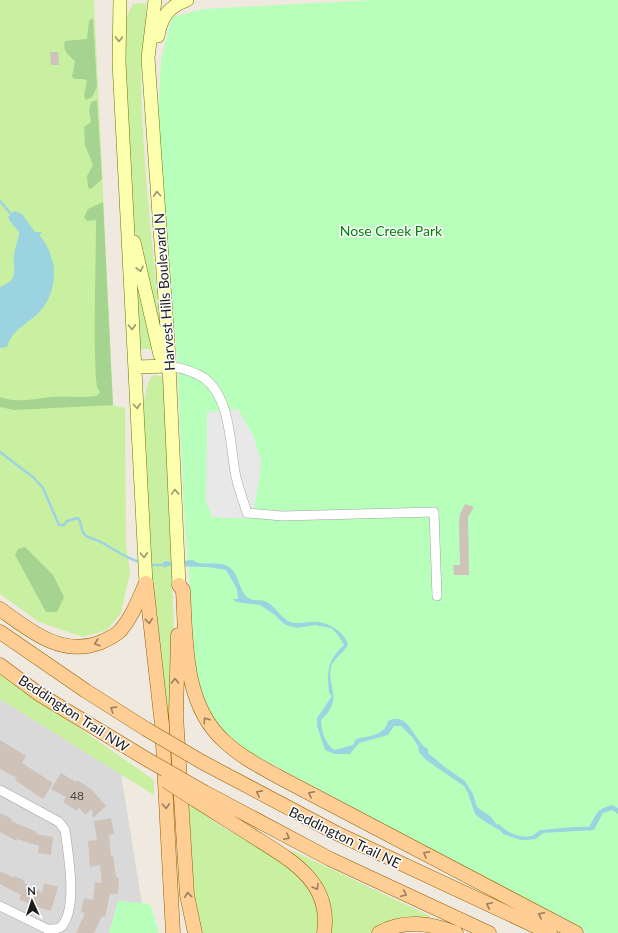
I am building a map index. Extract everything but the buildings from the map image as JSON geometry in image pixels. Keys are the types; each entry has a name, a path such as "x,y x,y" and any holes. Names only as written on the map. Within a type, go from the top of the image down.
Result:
{"main road":[{"path":"120,0 119,62 146,582 162,726 173,933"},
{"name":"Harvest Hills Boulevard N","path":"156,0 148,58 169,366 179,585"},
{"path":"150,99 154,86 160,25 168,11 177,3 187,0"},
{"path":"126,204 160,355 169,366"},
{"path":"135,367 169,366"},
{"path":"0,609 41,637 57,644 81,647 105,641 119,632 130,617 146,582"},
{"path":"179,585 177,593 178,628 176,715 187,895 195,933"},
{"path":"179,585 182,590 189,666 196,698 206,721 223,740 245,758 277,776 576,933"},
{"name":"Beddington Trail NW","path":"0,632 80,687 146,729"},
{"name":"Beddington Trail NW","path":"0,665 39,694 148,764"},
{"name":"Beddington Trail NE","path":"146,729 202,762 336,833 550,933"},
{"name":"Beddington Trail NE","path":"148,764 199,796 489,933"},
{"path":"199,796 301,867 317,887 322,898 326,921 324,933"},
{"path":"379,933 393,927 417,923 441,927 456,933"}],"street":[{"path":"169,366 196,373 205,378 214,390 226,415 235,474 248,513 282,516 434,512 437,596"},
{"path":"0,790 59,822 65,830 72,892 62,926 55,930 47,929 0,906"}],"shaded area":[{"path":"238,409 253,435 261,460 260,476 252,519 212,517 206,502 207,412"},
{"path":"0,699 121,774 142,904 118,901 109,933 0,933"}],"green space":[{"path":"0,0 94,0 113,405 125,408 126,545 130,573 121,613 107,630 83,637 39,622 0,594"},
{"name":"Nose Creek Park","path":"375,0 618,0 618,933 587,933 238,746 210,718 196,674 184,507 176,342 165,237 158,119 161,60 172,17 204,9"},
{"path":"146,3 146,24 141,75 142,115 160,328 157,328 134,226 122,47 127,16 133,4"},
{"path":"93,18 97,87 92,97 86,100 84,96 87,81 72,77 75,61 66,52 64,44 65,41 87,39 89,21"},
{"path":"97,100 102,179 91,189 88,188 87,176 93,165 85,145 84,127 91,122 89,110 91,102"},
{"path":"103,202 113,405 14,410 0,407 0,397 13,400 26,400 53,397 86,397 97,396 100,392 97,387 95,359 96,220 87,221 84,217 88,209"},
{"path":"136,278 154,349 139,349"},
{"path":"155,375 163,377 175,650 172,724 166,724 152,615 142,411 148,383 151,377"},
{"path":"25,547 53,575 64,597 57,612 46,612 15,555 18,549"},
{"path":"0,673 154,780 154,795 0,699"},
{"path":"189,803 221,826 263,848 289,866 300,876 309,889 315,903 318,922 316,933 199,933 193,899"},
{"path":"293,851 430,916 429,920 379,927 369,933 328,933 330,922 292,854"},
{"path":"118,901 150,904 159,933 109,933"}],"water":[{"path":"14,211 22,214 35,232 42,232 39,235 46,244 51,255 54,279 50,295 42,309 37,315 16,331 7,347 0,348 0,287 13,278 14,254 19,235 19,232 8,217"},
{"path":"193,560 199,563 222,564 228,566 235,574 241,589 247,597 265,601 291,622 316,622 328,624 338,630 346,639 348,644 331,667 330,674 333,693 332,705 321,720 325,737 329,745 335,750 353,745 356,739 371,736 380,732 386,726 388,721 395,719 401,720 411,728 423,745 428,749 428,753 465,781 473,794 477,807 491,817 497,825 499,824 514,834 527,837 541,830 589,827 599,811 612,805 618,808 618,814 612,810 603,813 594,830 543,833 536,839 521,840 503,834 501,831 475,814 464,786 426,760 419,752 418,746 413,738 401,726 394,726 388,735 359,743 350,754 335,754 325,750 317,726 317,718 332,696 329,693 329,666 334,656 344,645 338,635 331,628 315,625 297,628 292,627 284,624 275,615 260,605 236,602 233,599 238,599 237,589 226,570 207,567 168,566 164,568 163,562"}],"waterway":[{"path":"0,201 10,213"},
{"path":"0,452 34,478 43,488 59,525 64,525 67,521 78,518 82,531 85,535 129,558 140,562"},
{"path":"149,565 166,565"}]}
